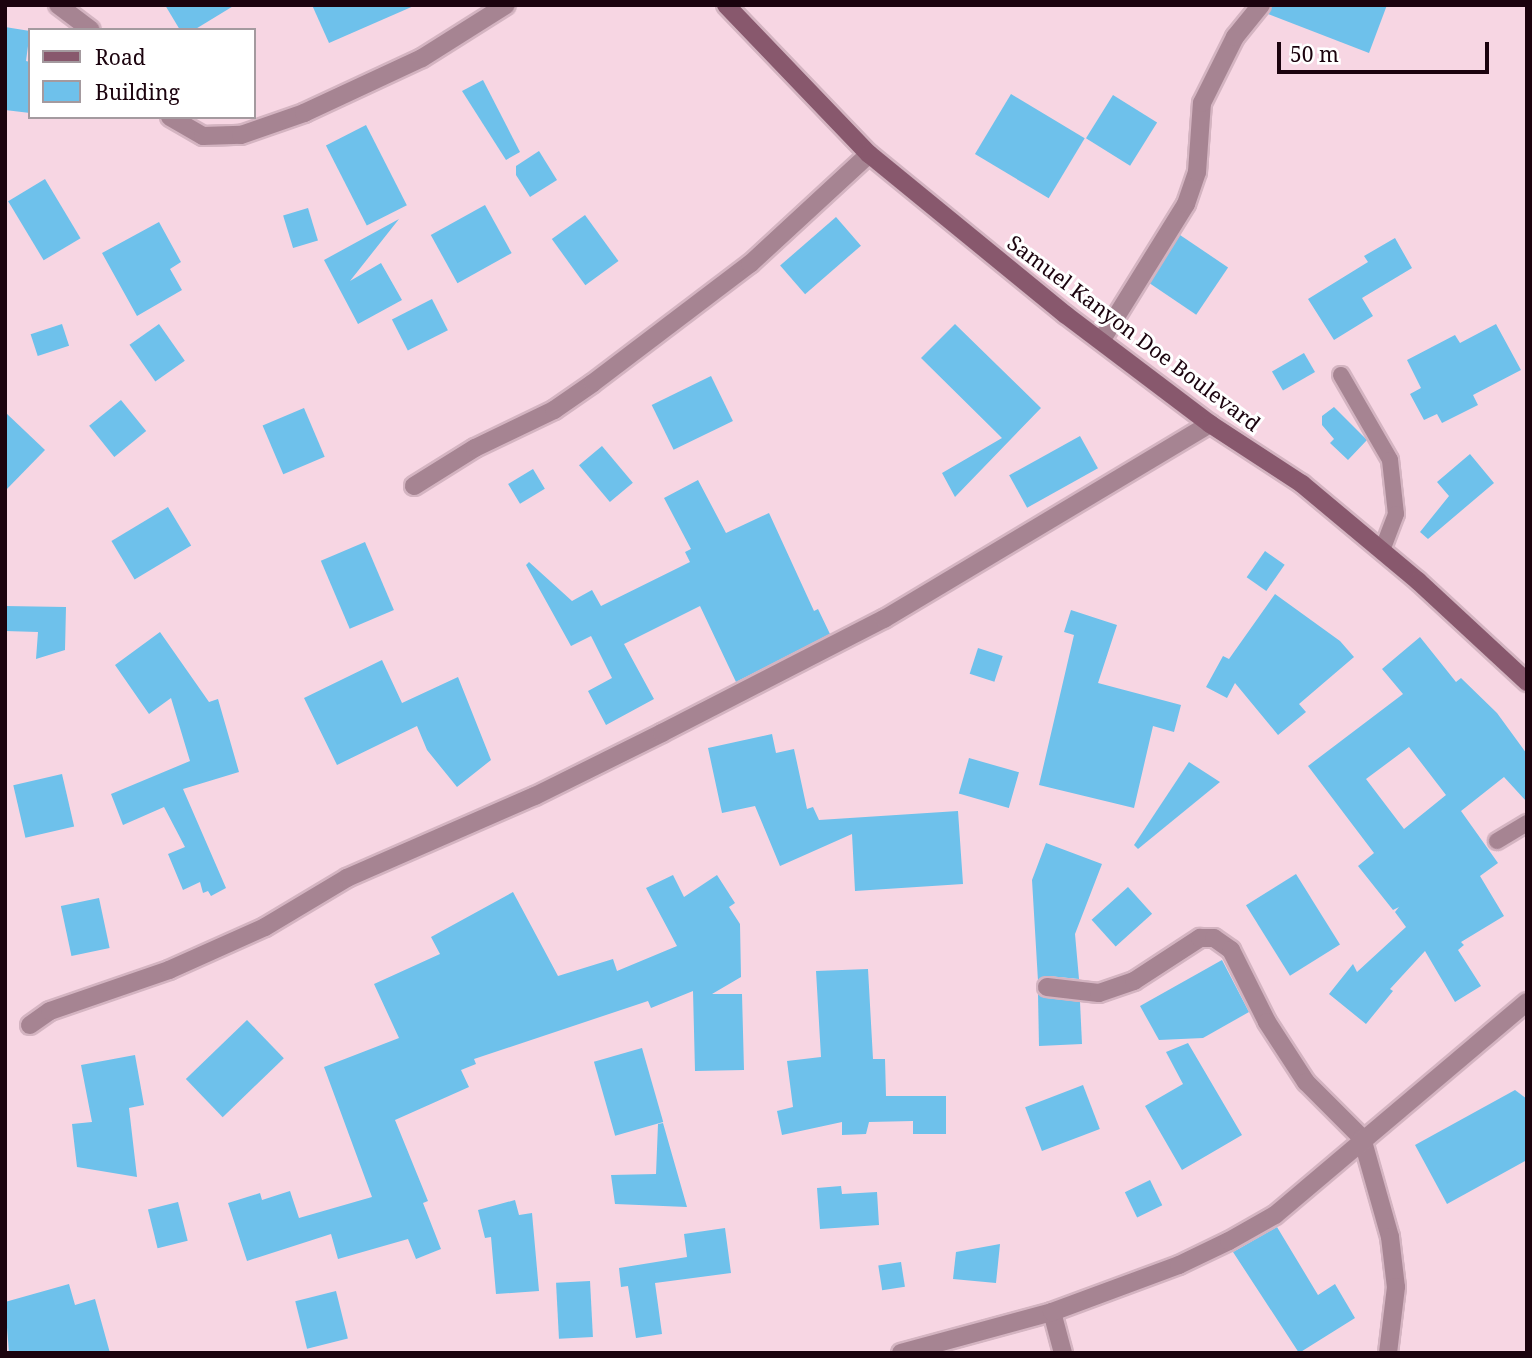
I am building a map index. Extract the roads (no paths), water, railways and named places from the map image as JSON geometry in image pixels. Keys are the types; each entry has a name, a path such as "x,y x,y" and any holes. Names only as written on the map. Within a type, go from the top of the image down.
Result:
{"street":[{"path":"58,5 88,28"},
{"path":"173,119 203,136 241,135 304,113 422,58 506,5"},
{"name":"Samuel Kanyon Doe Boulevard","path":"726,5 869,154 1101,341 1210,424 1302,484 1382,550 1527,682"},
{"path":"1101,341 1186,204 1197,172 1202,103 1235,37 1261,5"},
{"path":"414,486 475,448 554,410 603,375 750,264 869,154"},
{"path":"30,1025 50,1011 169,971 265,927 346,878 535,796 662,733 884,619 1210,424"},
{"path":"1047,987 1099,993 1134,981 1200,938 1214,938 1231,950 1267,1021 1306,1082 1362,1138 1390,1237 1395,1287 1388,1353"},
{"path":"901,1353 1052,1312 1180,1265 1240,1235 1275,1215 1362,1138 1527,1002"},
{"path":"1052,1312 1063,1353"}],"lane":[{"path":"1341,376 1390,460 1396,514 1382,550"},
{"path":"1497,841 1527,823"}]}
